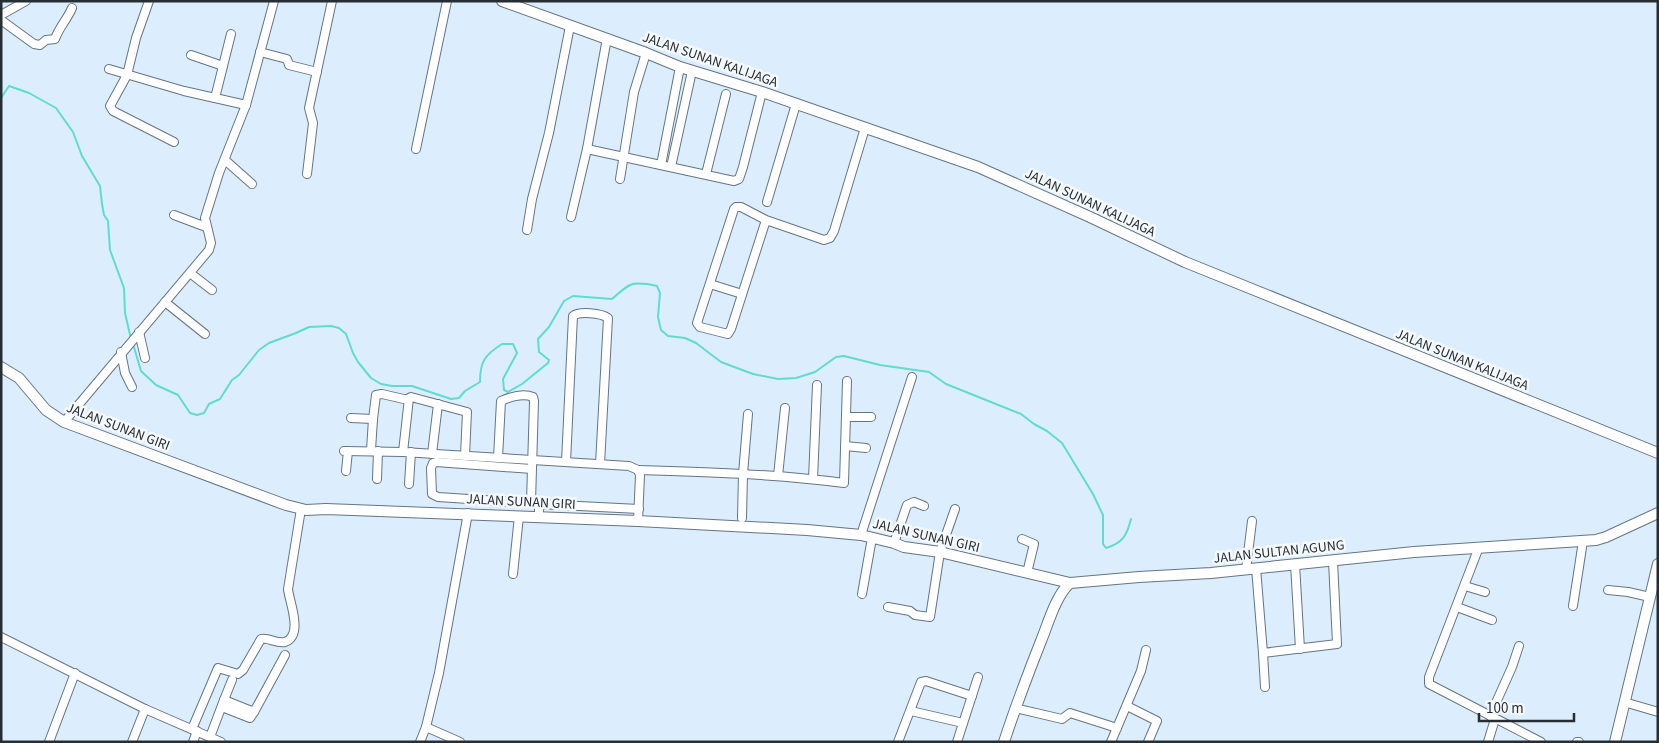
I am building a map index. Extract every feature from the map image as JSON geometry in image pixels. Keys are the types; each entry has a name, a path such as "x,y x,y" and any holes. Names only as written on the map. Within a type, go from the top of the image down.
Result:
{"street":[{"path":"1,15 26,1"},
{"path":"149,1 127,75 112,100 111,108 113,111 174,142"},
{"path":"64,422 209,250 211,243 205,218 246,105 274,1"},
{"path":"307,174 308,152 313,123 309,108 332,1"},
{"path":"416,149 447,1"},
{"name":"JALAN SUNAN KALIJAGA","path":"502,1 692,71 762,92 978,167 1220,277 1658,454"},
{"path":"1,20 34,44 40,45 46,40 55,39 72,8"},
{"path":"527,230 532,199 549,133 570,26"},
{"path":"215,98 231,34"},
{"path":"571,217 586,149 606,38"},
{"path":"260,52 287,59 289,65 317,72"},
{"path":"620,179 634,92 646,53"},
{"path":"191,55 223,66"},
{"path":"661,165 680,66"},
{"path":"109,69 246,105"},
{"path":"671,167 692,71"},
{"path":"586,149 734,181 739,179 762,92"},
{"path":"706,174 726,94"},
{"path":"767,202 796,104"},
{"path":"672,106 684,109"},
{"path":"766,220 728,334 700,327 697,323 734,209 741,207 766,220 824,240 830,238 834,231 865,128"},
{"path":"666,134 678,137"},
{"path":"225,160 252,184"},
{"path":"174,215 206,227"},
{"path":"190,273 212,290"},
{"path":"710,284 742,294"},
{"path":"165,302 205,334"},
{"path":"566,462 572,327 574,315 578,313 601,315 608,318 600,464"},
{"path":"137,334 145,358"},
{"path":"124,349 125,373 132,387"},
{"name":"JALAN SUNAN GIRI","path":"1,367 19,378 46,410 64,422 276,502 302,509 638,520 861,535 904,547 940,552 1070,583"},
{"path":"861,535 912,377"},
{"path":"346,471 346,451 375,451 629,466 638,470 813,478 844,483 847,381"},
{"path":"813,478 818,385"},
{"path":"377,479 373,419 376,395 382,394 408,400 411,397 467,412 465,456"},
{"path":"498,458 501,400 528,395 534,401 532,460 532,469 531,503 438,497 432,494 431,465 436,462 532,469"},
{"path":"408,400 408,484"},
{"path":"432,454 438,404"},
{"path":"778,476 784,408"},
{"path":"742,518 743,474 748,414"},
{"path":"846,416 871,417"},
{"path":"351,418 373,419"},
{"path":"845,446 866,448"},
{"path":"638,470 640,485 638,520"},
{"path":"894,543 907,505 914,502 924,506"},
{"path":"538,516 539,504 639,508"},
{"path":"888,607 910,611 915,616 930,616 940,552 956,508"},
{"path":"193,742 195,730 218,668 238,674 243,670 261,639 266,638 281,642 290,638 294,627 294,613 288,589 302,509"},
{"path":"420,742 426,727 441,664 468,513"},
{"name":"JALAN SULTAN AGUNG","path":"1070,583 1251,569 1479,547 1583,541 1606,538 1658,513"},
{"path":"514,574 519,516"},
{"path":"1252,521 1251,569 1263,653 1265,687"},
{"path":"862,594 872,538"},
{"path":"1022,539 1034,544 1027,573"},
{"path":"1573,606 1583,541"},
{"path":"1479,547 1429,677 1429,684 1540,742"},
{"path":"1263,653 1337,644 1333,561"},
{"path":"1295,564 1300,649"},
{"path":"1615,742 1658,564"},
{"path":"1004,742 1015,708 1053,611 1070,583"},
{"path":"1465,586 1485,592"},
{"path":"1608,590 1650,597"},
{"path":"1457,607 1492,620"},
{"path":"1,637 145,709 221,742"},
{"path":"1488,742 1493,717 1519,646"},
{"path":"1111,742 1141,671 1146,650"},
{"path":"223,703 250,718 285,655"},
{"path":"49,742 75,673"},
{"path":"957,742 978,677"},
{"path":"210,737 232,680"},
{"path":"898,742 921,682 972,696"},
{"path":"1624,702 1658,712"},
{"path":"1127,706 1157,721 1148,742"},
{"path":"1015,708 1062,719 1070,713 1116,728"},
{"path":"132,742 145,709"},
{"path":"910,711 963,723"},
{"path":"426,727 460,742"}],"waterway":[{"path":"1,98 9,86 29,93 56,108 73,132 82,156 100,186 104,215 108,221 110,250 124,288 125,313 131,339"},
{"path":"133,344 141,371 156,385 178,395 190,413 197,415 204,413 209,404 220,399 232,380 239,375 259,350 269,343 309,327 331,326 339,328 346,334 358,362 371,378 381,384 412,386 451,399 459,398 465,391 480,382 482,364 488,355 502,344 513,344 517,353 503,379 504,390 508,392 522,384 548,363 549,360 539,352 538,339 549,327 564,301 573,296 612,299 632,284 649,284 657,286 660,293 658,317 661,330 668,336 685,338 696,343 721,362 753,374 778,379 796,378 815,372 836,357 844,356 880,365 929,372 946,384 1021,414 1062,443 1093,494 1103,515 1103,544 1106,548 1117,544 1123,538 1128,530 1131,519"}]}
